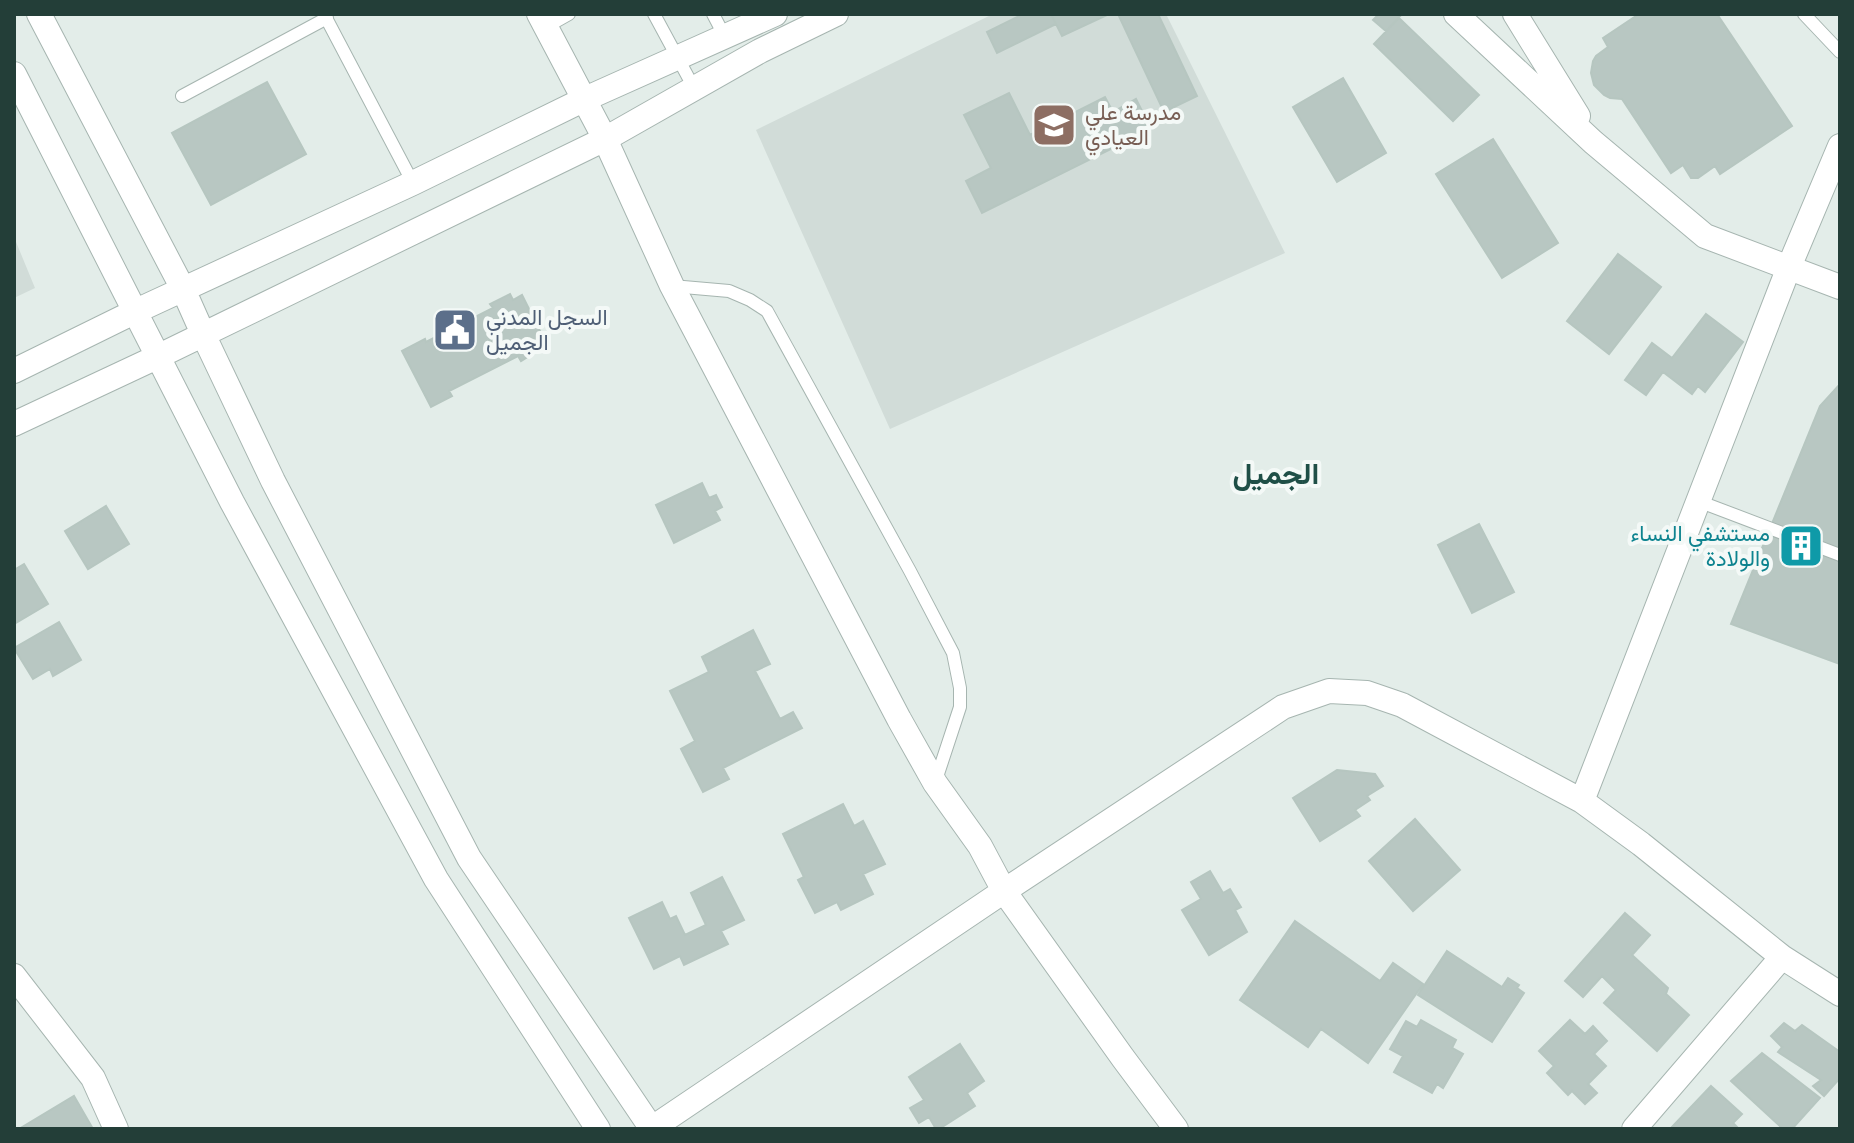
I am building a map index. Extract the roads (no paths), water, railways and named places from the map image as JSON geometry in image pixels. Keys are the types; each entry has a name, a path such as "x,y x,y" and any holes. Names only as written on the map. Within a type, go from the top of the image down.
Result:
{"street":[{"path":"39,14 183,289 273,481 469,858 652,1129 1283,707 1329,691 1367,693 1402,705 1582,801 1782,957 1840,994"},
{"path":"14,371 585,99 775,14"},
{"path":"14,424 605,139 760,51 836,14"},
{"path":"1456,14 1593,142 1705,236 1840,287"},
{"path":"1515,14 1593,142"},
{"path":"543,21 605,139 672,286 935,783 980,846 1004,891 1176,1129"},
{"path":"14,74 232,502 436,879 598,1129"},
{"path":"1582,801 1789,267 1840,146"},
{"path":"1634,1129 1782,957"},
{"path":"14,976 93,1078 116,1129"}],"lane":[{"path":"543,21 569,14"},
{"path":"654,14 694,88"},
{"path":"713,14 725,37"},
{"path":"1804,14 1840,52"},
{"path":"182,96 325,16 413,183"},
{"path":"672,286 729,291 767,311 910,571 953,653 960,688 960,707 935,783"},
{"path":"1698,501 1840,555"}],"place":[{"name":"مدرسة علي العيادي","path":"1054,125"},
{"name":"السجل المدني الجميل","path":"455,330"},
{"name":"مستشفي النساء والولادة","path":"1801,546"}],"district":[{"name":"الجميل","path":"1276,473"}]}
